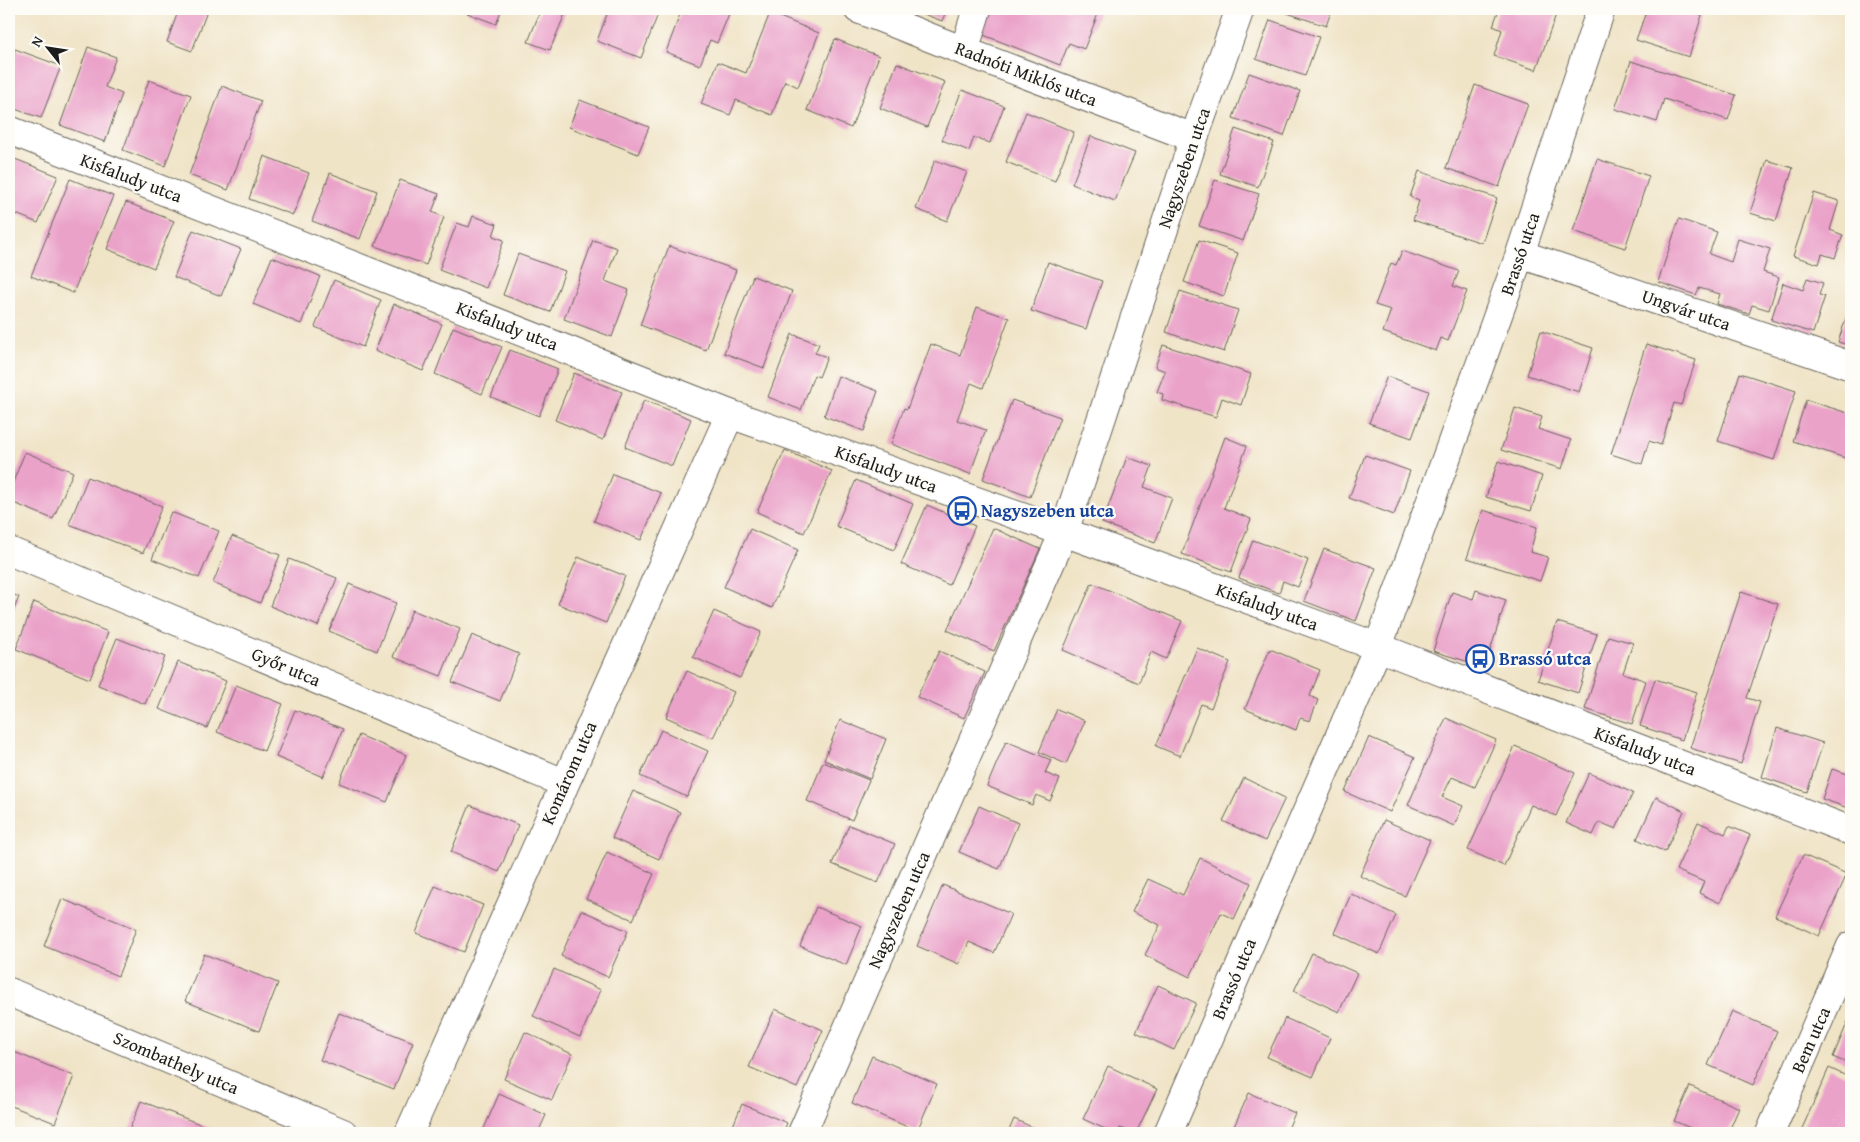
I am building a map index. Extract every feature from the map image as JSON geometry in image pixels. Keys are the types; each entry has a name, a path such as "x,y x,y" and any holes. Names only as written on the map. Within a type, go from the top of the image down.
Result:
{"street":[{"name":"Radnóti Miklós utca","path":"858,9 1194,138"},
{"path":"964,51 977,9"},
{"name":"Nagyszeben utca","path":"802,1133 1064,532 1194,138 1240,9"},
{"name":"Brassó utca","path":"1168,1133 1378,647 1520,254 1601,9"},
{"name":"Kisfaludy utca","path":"9,130 730,414 1064,532 1378,647 1851,831"},
{"name":"Ungvár utca","path":"1520,254 1851,366"},
{"name":"Komárom utca","path":"409,1133 730,414"},
{"name":"Győr utca","path":"9,551 564,783"},
{"name":"Bem utca","path":"1770,1133 1851,946"},
{"name":"Szombathely utca","path":"9,992 343,1133"}],"building":[{"path":"179,9 208,9 192,51 167,42"},
{"path":"469,9 502,9 496,24 467,13"},
{"path":"541,9 567,9 550,50 528,42"},
{"path":"609,9 660,9 641,58 597,41"},
{"path":"682,9 731,9 717,43 710,40 700,65 666,52"},
{"path":"910,9 947,9 942,21"},
{"path":"991,9 1100,9 1084,49 1069,43 1060,65 981,34"},
{"path":"1275,9 1332,9 1326,26"},
{"path":"1499,9 1558,9 1536,70 1494,56 1502,30 1493,26"},
{"path":"1647,9 1681,9 1702,15 1689,57 1636,40"},
{"path":"770,13 819,33 798,87 785,81 772,115 736,100 730,115 701,104 718,62 746,73"},
{"path":"1270,20 1319,37 1305,76 1256,59"},
{"path":"835,39 879,56 851,128 807,110"},
{"path":"88,47 116,57 105,87 122,94 105,142 60,125"},
{"path":"15,49 61,66 41,118 9,107 9,66"},
{"path":"1631,61 1736,95 1728,120 1664,99 1657,122 1615,109"},
{"path":"897,63 945,82 927,127 880,108"},
{"path":"1249,73 1300,91 1284,136 1233,118"},
{"path":"149,80 191,95 165,166 123,150"},
{"path":"1475,85 1528,104 1499,187 1446,168"},
{"path":"222,86 261,101 228,190 189,175"},
{"path":"962,90 1004,106 990,143 974,137 969,151 942,140"},
{"path":"580,100 649,127 638,154 569,127"},
{"path":"1026,112 1074,132 1055,181 1006,162"},
{"path":"1235,129 1274,142 1258,187 1220,174"},
{"path":"1091,136 1135,153 1115,201 1072,184"},
{"path":"264,156 309,173 293,215 249,199"},
{"path":"10,157 58,176 38,223 9,211"},
{"path":"1597,159 1649,176 1625,248 1573,231"},
{"path":"935,160 967,172 947,221 916,209"},
{"path":"1767,160 1793,168 1776,221 1750,213"},
{"path":"1419,171 1497,198 1482,243 1413,220 1419,201 1410,197"},
{"path":"330,173 377,191 360,239 312,221"},
{"path":"70,179 113,196 73,293 31,276"},
{"path":"400,180 439,194 432,212 444,217 426,265 375,246"},
{"path":"1215,180 1259,194 1243,241 1199,226"},
{"path":"1814,193 1839,201 1830,230 1843,235 1835,258 1822,254 1819,264 1793,256"},
{"path":"126,202 174,221 154,268 107,249"},
{"path":"473,216 497,224 493,236 504,240 486,288 439,270 457,223 469,227"},
{"path":"1679,219 1717,232 1709,254 1731,262 1738,239 1770,249 1763,272 1779,277 1769,310 1752,305 1749,314 1717,304 1720,294 1699,288 1696,295 1658,282"},
{"path":"193,230 241,249 221,296 174,277"},
{"path":"593,240 617,248 605,281 629,290 612,337 564,319"},
{"path":"1199,240 1238,253 1224,296 1184,282"},
{"path":"669,246 736,270 706,350 640,325"},
{"path":"1402,251 1459,271 1453,286 1467,291 1448,341 1441,338 1436,351 1383,332 1391,310 1375,305 1391,263 1396,265"},
{"path":"518,254 565,271 550,312 503,295"},
{"path":"272,257 320,276 301,324 253,304"},
{"path":"1048,262 1102,281 1086,329 1031,311"},
{"path":"753,276 792,291 764,368 724,353"},
{"path":"1807,278 1823,283 1819,295 1825,296 1813,333 1771,320 1783,283 1803,290"},
{"path":"334,280 381,300 363,347 315,327"},
{"path":"1180,291 1238,310 1224,352 1166,332"},
{"path":"1851,303 1851,346 1838,342"},
{"path":"394,304 442,324 423,371 375,351"},
{"path":"977,307 1009,318 983,388 971,383 957,420 986,430 970,474 891,444 904,408 907,409 931,344 960,355"},
{"path":"453,327 502,347 482,394 435,374"},
{"path":"1541,331 1593,348 1579,392 1527,375"},
{"path":"792,334 819,344 815,353 827,357 819,377 814,375 801,410 768,397"},
{"path":"1646,344 1696,360 1681,405 1674,403 1661,445 1649,441 1642,464 1611,454"},
{"path":"1163,345 1251,374 1241,405 1222,398 1216,417 1162,400 1163,394 1157,392 1165,371 1155,367"},
{"path":"510,350 558,369 539,416 491,397"},
{"path":"574,373 622,392 603,440 555,420"},
{"path":"1740,373 1796,391 1774,460 1718,441"},
{"path":"838,376 878,391 864,431 824,416"},
{"path":"1387,376 1429,391 1412,438 1369,423"},
{"path":"644,400 691,419 672,466 625,447"},
{"path":"1012,400 1060,417 1030,497 983,479"},
{"path":"1806,400 1851,414 1851,449 1848,448 1845,458 1793,441"},
{"path":"1515,408 1542,417 1538,429 1571,440 1562,469 1501,450"},
{"path":"1225,437 1247,446 1224,508 1251,519 1231,572 1182,554"},
{"path":"785,450 832,471 804,533 757,512"},
{"path":"25,452 73,472 53,519 9,501 9,492"},
{"path":"1365,455 1410,471 1394,515 1349,498"},
{"path":"1127,457 1152,466 1144,487 1172,498 1155,543 1102,523"},
{"path":"1498,461 1542,476 1531,511 1486,497"},
{"path":"613,474 661,493 641,540 594,521"},
{"path":"88,477 162,506 143,553 69,524"},
{"path":"856,480 913,504 894,550 836,526"},
{"path":"927,505 975,526 949,585 901,564"},
{"path":"1483,510 1537,527 1530,552 1548,557 1540,581 1467,558"},
{"path":"171,512 219,531 199,578 152,559"},
{"path":"993,528 1040,549 994,651 947,630"},
{"path":"750,529 798,550 772,608 724,587"},
{"path":"232,536 280,555 260,603 213,583"},
{"path":"1253,540 1308,560 1298,587 1283,581 1279,593 1239,578"},
{"path":"1324,549 1376,568 1356,621 1304,601"},
{"path":"578,557 625,576 606,623 558,604"},
{"path":"289,559 337,578 318,626 270,606"},
{"path":"1092,583 1182,621 1166,659 1151,652 1139,683 1063,650"},
{"path":"349,584 396,603 377,651 329,631"},
{"path":"1476,590 1506,600 1485,667 1433,651 1452,592 1473,599"},
{"path":"1741,592 1778,604 1747,698 1760,702 1741,764 1690,748"},
{"path":"9,593 19,597 9,622"},
{"path":"34,602 108,632 90,679 16,649"},
{"path":"412,610 460,629 441,676 393,657"},
{"path":"714,611 761,632 740,678 693,657"},
{"path":"1557,622 1597,634 1578,693 1538,680"},
{"path":"472,635 519,654 500,701 452,682"},
{"path":"1608,636 1633,643 1623,673 1646,681 1632,724 1585,709"},
{"path":"117,638 165,657 145,704 98,685"},
{"path":"1197,648 1230,662 1211,708 1201,704 1180,756 1156,746"},
{"path":"1270,649 1320,670 1310,696 1318,700 1310,721 1300,718 1296,730 1245,709"},
{"path":"939,651 985,672 964,718 917,697"},
{"path":"178,662 226,681 207,728 159,709"},
{"path":"687,671 734,692 713,738 666,717"},
{"path":"1655,679 1697,692 1682,740 1640,726"},
{"path":"236,685 283,704 264,751 217,732"},
{"path":"1057,709 1085,721 1066,764 1039,752"},
{"path":"295,710 343,729 323,777 276,757"},
{"path":"1446,718 1496,740 1475,787 1452,777 1442,797 1463,806 1454,826 1408,805"},
{"path":"840,720 886,739 870,779 824,760"},
{"path":"1777,728 1823,743 1807,792 1762,777"},
{"path":"661,730 708,751 687,797 640,776"},
{"path":"359,735 406,755 387,802 339,783"},
{"path":"1369,737 1415,757 1390,812 1345,792"},
{"path":"1006,741 1051,760 1045,773 1060,779 1050,801 1036,795 1032,805 987,786"},
{"path":"1515,746 1575,773 1556,816 1531,805 1504,866 1468,850"},
{"path":"823,762 869,780 852,820 807,801"},
{"path":"1832,769 1851,775 1851,809 1822,799"},
{"path":"1589,773 1633,793 1616,829 1599,822 1593,835 1566,823"},
{"path":"1244,778 1285,798 1265,841 1223,821"},
{"path":"633,791 680,812 659,859 612,838"},
{"path":"1656,797 1684,811 1665,852 1637,839"},
{"path":"470,805 518,825 499,872 451,852"},
{"path":"979,806 1018,823 999,869 959,852"},
{"path":"1384,820 1430,840 1405,896 1360,876"},
{"path":"1698,822 1725,834 1729,826 1750,835 1720,903 1699,893 1704,882 1676,870"},
{"path":"849,825 895,844 878,883 832,864"},
{"path":"607,852 654,874 633,920 586,899"},
{"path":"1803,855 1847,874 1819,936 1775,916"},
{"path":"1200,858 1251,883 1234,919 1221,913 1190,977 1145,955 1160,925 1132,912 1148,879 1183,895"},
{"path":"943,885 1011,914 994,953 969,942 959,964 917,946"},
{"path":"435,886 483,905 464,952 416,933"},
{"path":"1351,894 1396,915 1379,954 1334,933"},
{"path":"62,899 136,929 118,976 44,946"},
{"path":"816,907 862,926 846,965 800,946"},
{"path":"581,910 628,931 608,977 561,956"},
{"path":"1312,953 1357,973 1339,1012 1294,991"},
{"path":"204,954 278,983 259,1031 185,1001"},
{"path":"554,969 601,990 580,1037 533,1016"},
{"path":"1158,985 1196,1003 1174,1050 1136,1032"},
{"path":"775,1009 823,1030 797,1088 749,1067"},
{"path":"1732,1011 1777,1031 1753,1085 1708,1065"},
{"path":"339,1013 413,1042 394,1089 320,1060"},
{"path":"1851,1014 1851,1065 1833,1057"},
{"path":"1285,1018 1330,1038 1313,1077 1267,1057"},
{"path":"525,1032 572,1054 552,1100 504,1079"},
{"path":"9,1050 74,1076 55,1123 9,1105"},
{"path":"872,1056 937,1084 917,1131 852,1103"},
{"path":"1108,1066 1157,1089 1136,1133 1120,1128 1118,1133 1114,1133 1083,1119"},
{"path":"1829,1068 1851,1078 1851,1133 1800,1133"},
{"path":"1690,1086 1739,1108 1728,1133 1702,1133 1674,1121"},
{"path":"1249,1093 1295,1113 1286,1133 1231,1133"},
{"path":"499,1094 546,1115 538,1133 482,1133"},
{"path":"141,1101 215,1130 214,1133 128,1133"},
{"path":"742,1104 787,1123 783,1133 730,1133"},
{"path":"1014,1119 1045,1133 1008,1133"}],"place":[{"name":"Nagyszeben utca","path":"962,511"},
{"name":"Brassó utca","path":"1480,659"}]}
